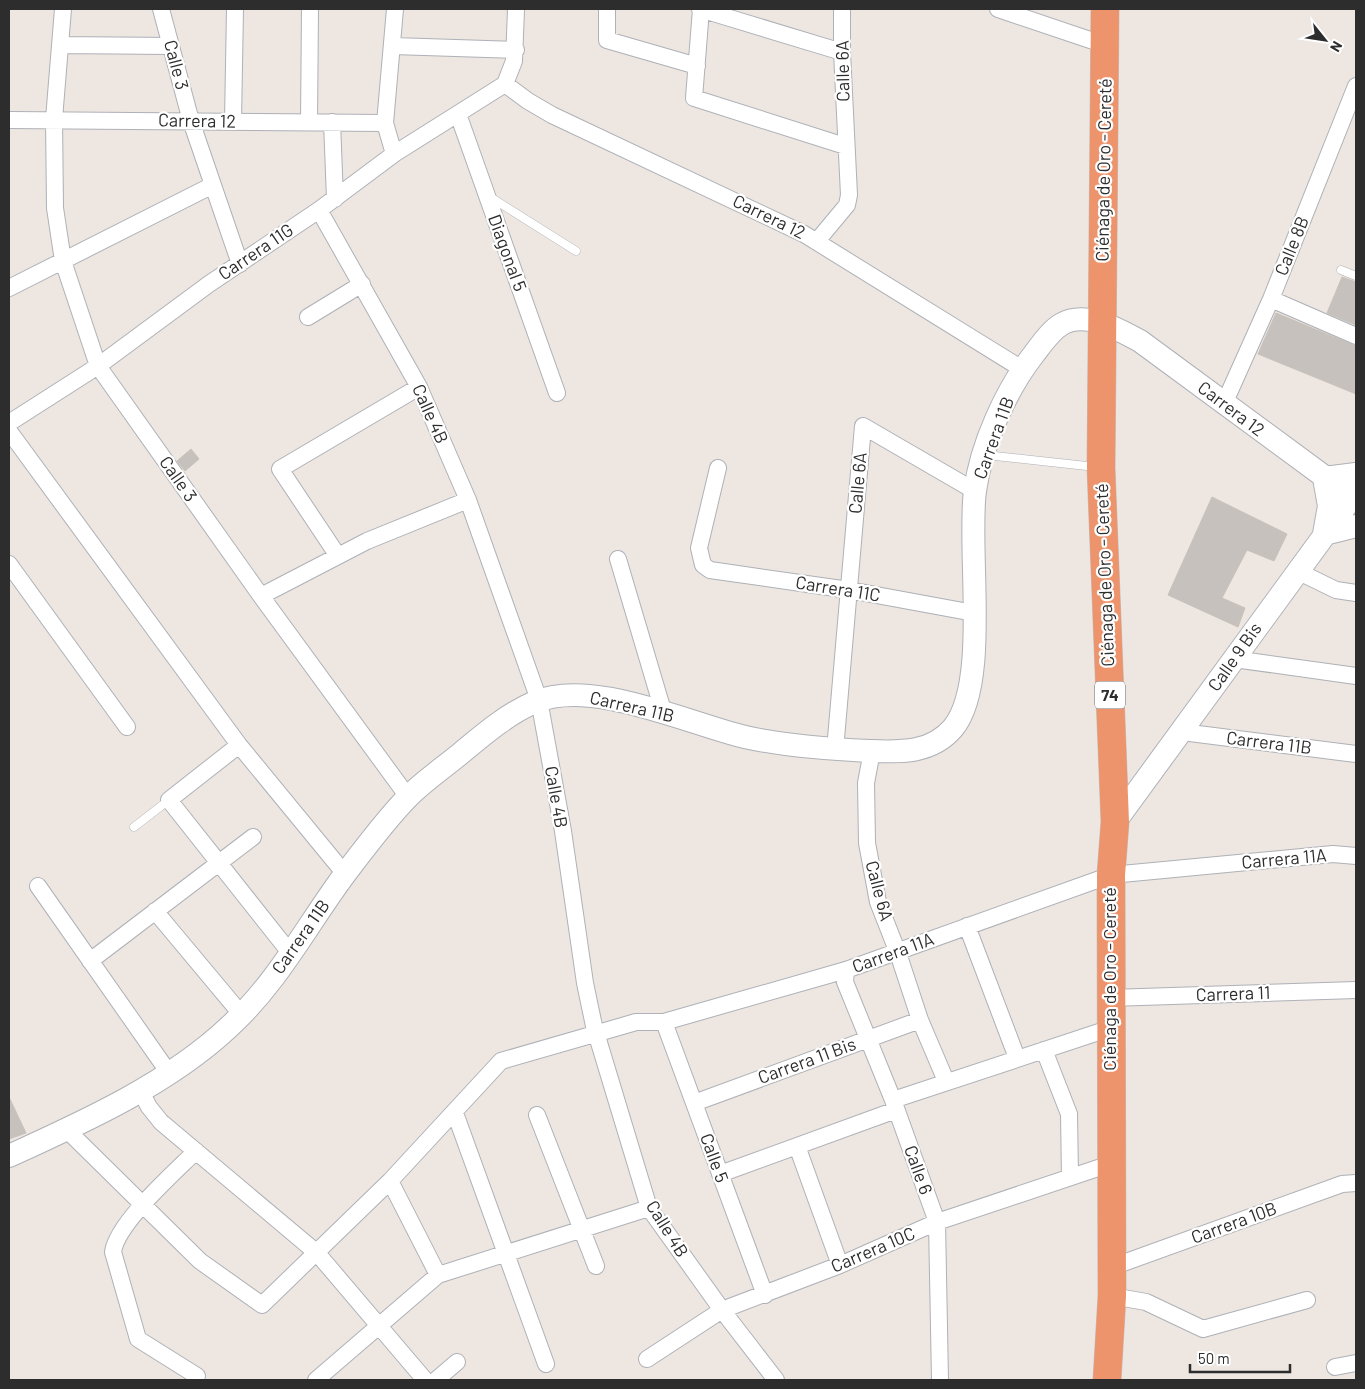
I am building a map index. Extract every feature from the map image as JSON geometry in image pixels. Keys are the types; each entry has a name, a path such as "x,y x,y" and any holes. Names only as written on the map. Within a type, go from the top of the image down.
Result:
{"highway":[{"name":"Ciénaga de Oro - Cereté","path":"1105,9 1101,468 1115,822 1111,876 1110,1164 1112,1296 1108,1380"}],"street":[{"name":"Calle 3","path":"63,9 54,119 55,208 63,262 98,366 261,596 408,796"},
{"name":"Calle 3","path":"161,9 191,121 240,264"},
{"path":"234,9 234,121"},
{"path":"309,122 310,9"},
{"path":"394,154 385,123 395,9"},
{"path":"505,84 516,50 516,9"},
{"path":"607,9 607,40 697,66"},
{"path":"842,52 701,9 694,98 845,146"},
{"name":"Calle 6A","path":"817,241 847,205 849,183 845,146 842,9"},
{"path":"998,9 1105,44"},
{"path":"60,45 171,46"},
{"path":"393,46 516,50"},
{"name":"Carrera 12","path":"505,84 528,101 552,115 683,175 817,241 1022,370"},
{"name":"Carrera 11G","path":"9,423 98,366 209,284 335,199 394,154 505,84"},
{"name":"Calle 8B","path":"1224,404 1270,300 1356,86"},
{"name":"Diagonal 5","path":"458,114 557,393"},
{"name":"Carrera 12","path":"9,120 385,123"},
{"path":"332,122 335,199"},
{"path":"9,288 213,186"},
{"name":"Calle 4B","path":"319,210 419,387 468,500 539,700 563,831 585,983 596,1033 649,1208 722,1310 776,1380"},
{"path":"308,317 362,284"},
{"path":"1270,300 1356,336"},
{"name":"Carrera 11B","path":"9,1156 67,1130 140,1090 169,1073 231,1026 291,954 345,874 408,796 486,733 521,709 539,700 558,696 582,695 613,699 747,737 835,750 915,751 938,742 955,726 966,702 972,668 975,491 984,455 998,414 1022,370 1045,340 1062,324 1081,319 1102,324"},
{"name":"Carrera 12","path":"1102,324 1140,341 1324,478 1355,497"},
{"path":"338,556 280,469 419,387"},
{"name":"Calle 6A","path":"835,750 863,426 975,491"},
{"path":"9,431 239,745 345,874"},
{"name":"Carrera 11C","path":"718,468 700,548 703,565 710,570 849,590 974,613"},
{"path":"1356,474 1324,478 1329,506 1324,534 1356,526"},
{"name":"Calle 9 Bis","path":"1115,822 1324,534 1355,497"},
{"path":"261,596 367,541 468,500"},
{"path":"618,559 664,714"},
{"path":"9,564 127,728"},
{"path":"1297,571 1336,590 1356,593"},
{"path":"1234,659 1356,676"},
{"name":"Carrera 11B","path":"1182,732 1356,754"},
{"path":"239,745 169,800 291,954"},
{"name":"Calle 6A","path":"872,751 866,783 867,843 878,902 898,952 920,1020 946,1081"},
{"path":"90,960 253,837"},
{"name":"Carrera 11A","path":"142,1206 200,1261 262,1305 390,1181 455,1113 501,1061 636,1022 664,1022 846,970 1111,876 1332,854 1356,856"},
{"path":"38,886 169,1073"},
{"path":"155,912 241,1014"},
{"path":"967,926 1017,1058"},
{"name":"Calle 6","path":"846,970 845,982 894,1105 937,1222 940,1380"},
{"name":"Carrera 11","path":"1110,998 1356,990"},
{"name":"Carrera 11 Bis","path":"694,1103 920,1020"},
{"name":"Calle 5","path":"664,1022 765,1295"},
{"path":"720,1174 798,1146 946,1081 1111,1028"},
{"path":"1044,1050 1069,1114 1070,1177"},
{"path":"140,1090 149,1107 161,1122 317,1253 425,1380"},
{"path":"455,1113 546,1364"},
{"path":"537,1115 596,1266"},
{"path":"67,1130 142,1206"},
{"path":"798,1146 840,1264"},
{"path":"196,1151 142,1206 114,1242 113,1252 138,1339 197,1376"},
{"name":"Carrera 10C","path":"647,1359 722,1310 765,1295 937,1222 1110,1164"},
{"path":"390,1181 438,1275"},
{"name":"Carrera 10B","path":"1112,1268 1342,1184 1356,1183"},
{"path":"316,1380 438,1275 649,1208"},
{"path":"1112,1296 1146,1302 1203,1329 1307,1300"},
{"path":"436,1380 457,1362"},
{"path":"1335,1367 1356,1363"}],"lane":[{"path":"486,195 576,251"},
{"path":"1341,270 1356,276"},
{"path":"984,455 1101,468"},
{"path":"134,827 169,800"}],"building":[{"path":"1342,277 1356,282 1356,325 1327,313"},
{"path":"1276,313 1356,346 1356,394 1258,354"},
{"path":"191,449 199,459 185,471 177,461"},
{"path":"1212,497 1287,534 1274,561 1247,550 1222,598 1245,608 1238,627 1168,595"},
{"path":"9,1097 26,1133 9,1139"}]}
